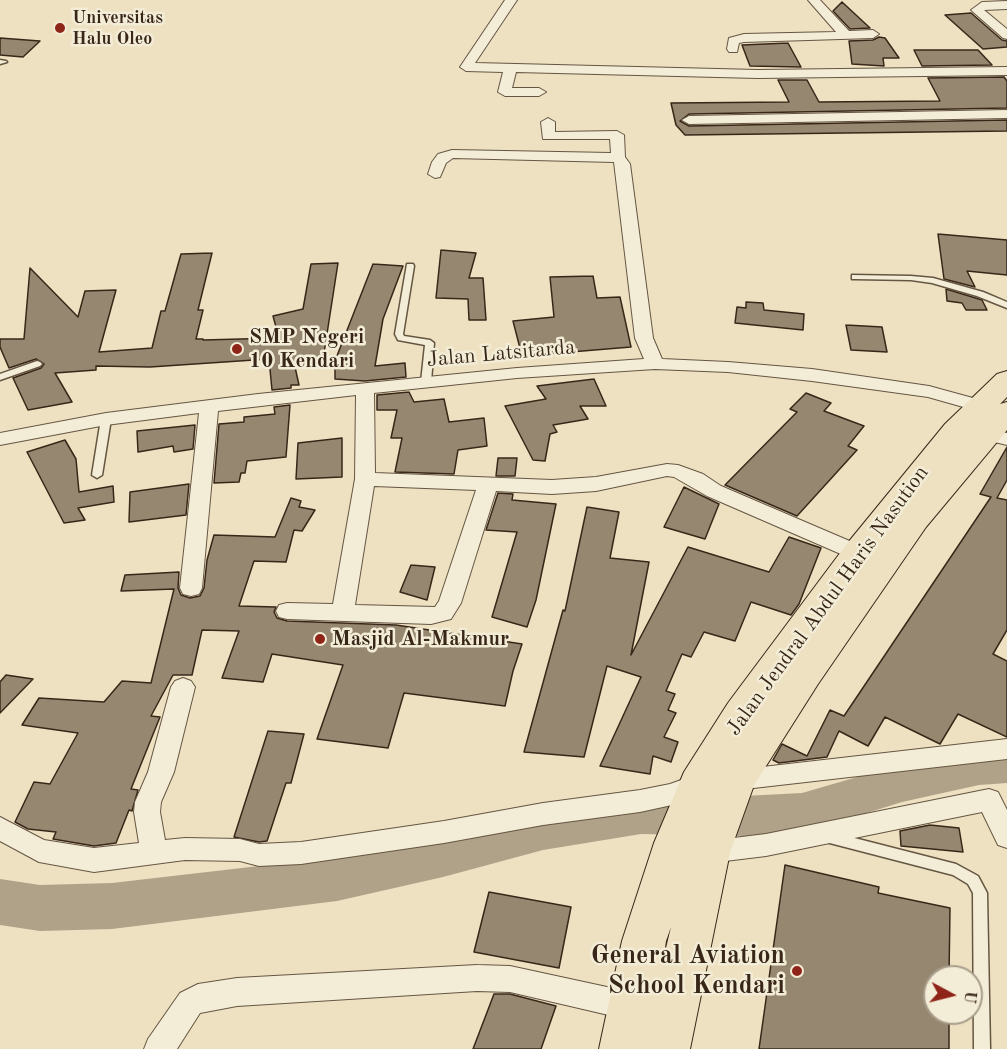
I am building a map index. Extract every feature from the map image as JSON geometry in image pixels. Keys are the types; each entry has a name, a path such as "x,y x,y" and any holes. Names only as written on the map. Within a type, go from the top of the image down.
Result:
{"highway":[{"name":"Jalan Jendral Abdul Haris Nasution","path":"623,1049 644,941 692,848 715,789 858,553 956,431 998,414"},
{"name":"Jalan Jendral Abdul Haris Nasution","path":"756,721 805,674 914,519 998,414"},
{"name":"Jalan Jendral Abdul Haris Nasution","path":"666,1049 692,848"}],"street":[{"path":"511,0 466,68 758,74 1007,71"},
{"path":"814,0 846,35"},
{"path":"1007,4 982,6 977,10 1007,35"},
{"path":"733,49 732,44 736,39 873,34"},
{"path":"510,68 505,92 539,93"},
{"path":"689,120 1007,114"},
{"path":"548,122 548,136 617,135 618,158 623,164 644,338 655,364"},
{"path":"435,174 439,162 452,154 618,158"},
{"name":"Jalan Latsitarda","path":"0,439 106,419 209,406 517,373 655,364 728,367 812,375 929,392 998,414"},
{"path":"343,612 365,479 365,390"},
{"path":"191,588 209,406"},
{"path":"365,479 573,487 667,470 678,471 714,491 858,553"},
{"path":"287,611 431,616 443,613 450,603 488,484"},
{"path":"154,853 147,812 148,802 160,772 183,687"},
{"path":"0,828 39,851 94,860 185,849 240,850 259,855 300,853 444,832 543,814 640,801 672,794 1007,749"},
{"path":"692,848 766,845 949,806 998,798 1007,837"},
{"path":"159,1049 190,1003 198,999 237,992 477,978 510,979 630,1006"}],"lane":[{"path":"410,266 399,334 406,339 430,343 426,382"},
{"path":"855,277 911,278 933,281 980,294 1007,305"},
{"path":"0,378 37,364"},
{"path":"97,475 106,419"},
{"path":"818,835 956,870 972,880 980,893 982,1049"}],"building":[{"path":"842,2 870,28 850,29 833,11"},
{"path":"971,13 1002,40 1007,41 1007,47 983,49 945,15"},
{"path":"879,37 885,38 899,58 883,58 884,66 852,64 849,41 873,40"},
{"path":"0,38 40,41 23,57 0,55"},
{"path":"788,43 801,67 750,66 742,45"},
{"path":"914,50 978,50 992,65 922,66"},
{"path":"1004,77 1007,81 1007,108 689,114 680,121 689,126 1007,120 1007,131 685,135 676,125 671,103 789,102 778,80 807,80 819,102 940,101 928,78"},
{"path":"938,234 1007,240 1007,275 967,271 975,287 944,279"},
{"path":"441,250 476,253 469,278 483,278 486,320 469,320 468,299 436,298"},
{"path":"212,253 198,310 203,310 196,339 279,338 273,316 303,309 311,264 338,263 322,366 295,367 299,385 272,390 269,359 150,367 96,366 96,370 55,373 72,402 28,410 13,378 41,368 44,364 36,359 9,368 0,347 0,339 24,339 30,268 78,317 85,291 116,290 99,352 152,348 161,311 165,311 181,254"},
{"path":"373,264 403,266 383,319 375,366 405,363 406,377 365,381 335,379 335,369 350,365 333,366"},
{"path":"593,276 597,298 620,297 631,347 522,356 513,321 554,317 550,277"},
{"path":"946,289 982,300 987,310 966,310 962,303 947,301"},
{"path":"746,302 763,303 764,310 804,314 803,330 735,323 737,307 746,308"},
{"path":"846,325 882,327 887,352 851,350"},
{"path":"594,379 606,406 580,406 588,419 553,425 557,432 550,434 545,461 533,460 505,406 546,399 537,386"},
{"path":"409,392 414,402 444,399 449,422 484,418 487,446 458,450 454,474 395,472 402,438 391,438 397,410 377,410 377,395"},
{"path":"806,393 831,403 824,411 864,426 848,446 857,450 797,516 725,485 797,412 790,409"},
{"path":"290,405 286,457 247,461 245,473 241,473 239,482 214,483 219,424 244,422 244,417 275,414 274,407"},
{"path":"195,425 193,449 174,452 173,446 138,452 137,431"},
{"path":"342,438 342,477 296,479 298,443"},
{"path":"65,440 76,459 79,492 113,486 114,502 78,508 85,520 64,523 27,452"},
{"path":"1007,447 1007,480 997,498 1007,500 1007,630 993,654 1007,661 1007,737 958,714 940,744 885,717 868,746 839,731 827,757 779,763 773,760 782,744 807,756 830,710 844,716 991,497 980,494"},
{"path":"498,458 517,458 515,476 496,476"},
{"path":"189,484 186,515 129,522 130,492"},
{"path":"684,487 719,504 705,539 664,527"},
{"path":"498,493 513,494 512,500 556,504 536,600 527,627 492,617 517,532 486,530"},
{"path":"291,498 301,501 299,507 315,510 302,531 294,530 286,562 254,561 239,606 276,607 274,612 277,618 287,621 396,625 522,644 505,706 404,693 388,748 317,739 343,665 272,654 263,682 222,678 239,631 202,630 192,675 173,675 151,716 160,717 131,789 138,790 132,811 129,810 116,843 94,846 53,839 56,832 28,829 15,822 34,782 50,784 78,733 22,725 39,698 104,702 122,681 151,683 174,589 121,591 125,575 179,572 178,588 181,595 190,598 200,596 204,588 207,560 214,535 275,537"},
{"path":"587,507 619,512 610,558 649,562 631,655 688,547 769,572 789,537 821,548 799,604 791,615 751,602 735,641 704,632 691,657 682,654 666,691 675,694 668,710 676,713 664,737 678,742 671,762 653,756 650,774 600,766 641,677 607,666 584,757 524,752 563,610 565,611"},
{"path":"411,565 435,567 427,600 400,592"},
{"path":"6,675 33,679 0,713 0,682"},
{"path":"268,731 304,734 291,783 286,783 267,841 259,842 234,837"},
{"path":"930,825 959,828 963,852 901,846 900,831"},
{"path":"785,865 879,887 878,893 950,908 949,965 923,965 923,1025 949,1025 949,1049 759,1049"},
{"path":"489,892 571,907 559,968 474,952"},
{"path":"494,994 510,994 556,1006 541,1049 473,1049"}],"waterway":[{"path":"0,902 40,908 112,906 337,879 443,856 543,829 641,814 744,816 802,813 902,783 979,766 1007,764"}],"place":[{"name":"Universitas Halu Oleo","path":"60,28"},
{"name":"SMP Negeri 10 Kendari","path":"237,349"},
{"name":"Masjid Al-Makmur","path":"320,639"},
{"name":"General Aviation School Kendari","path":"797,971"}]}
